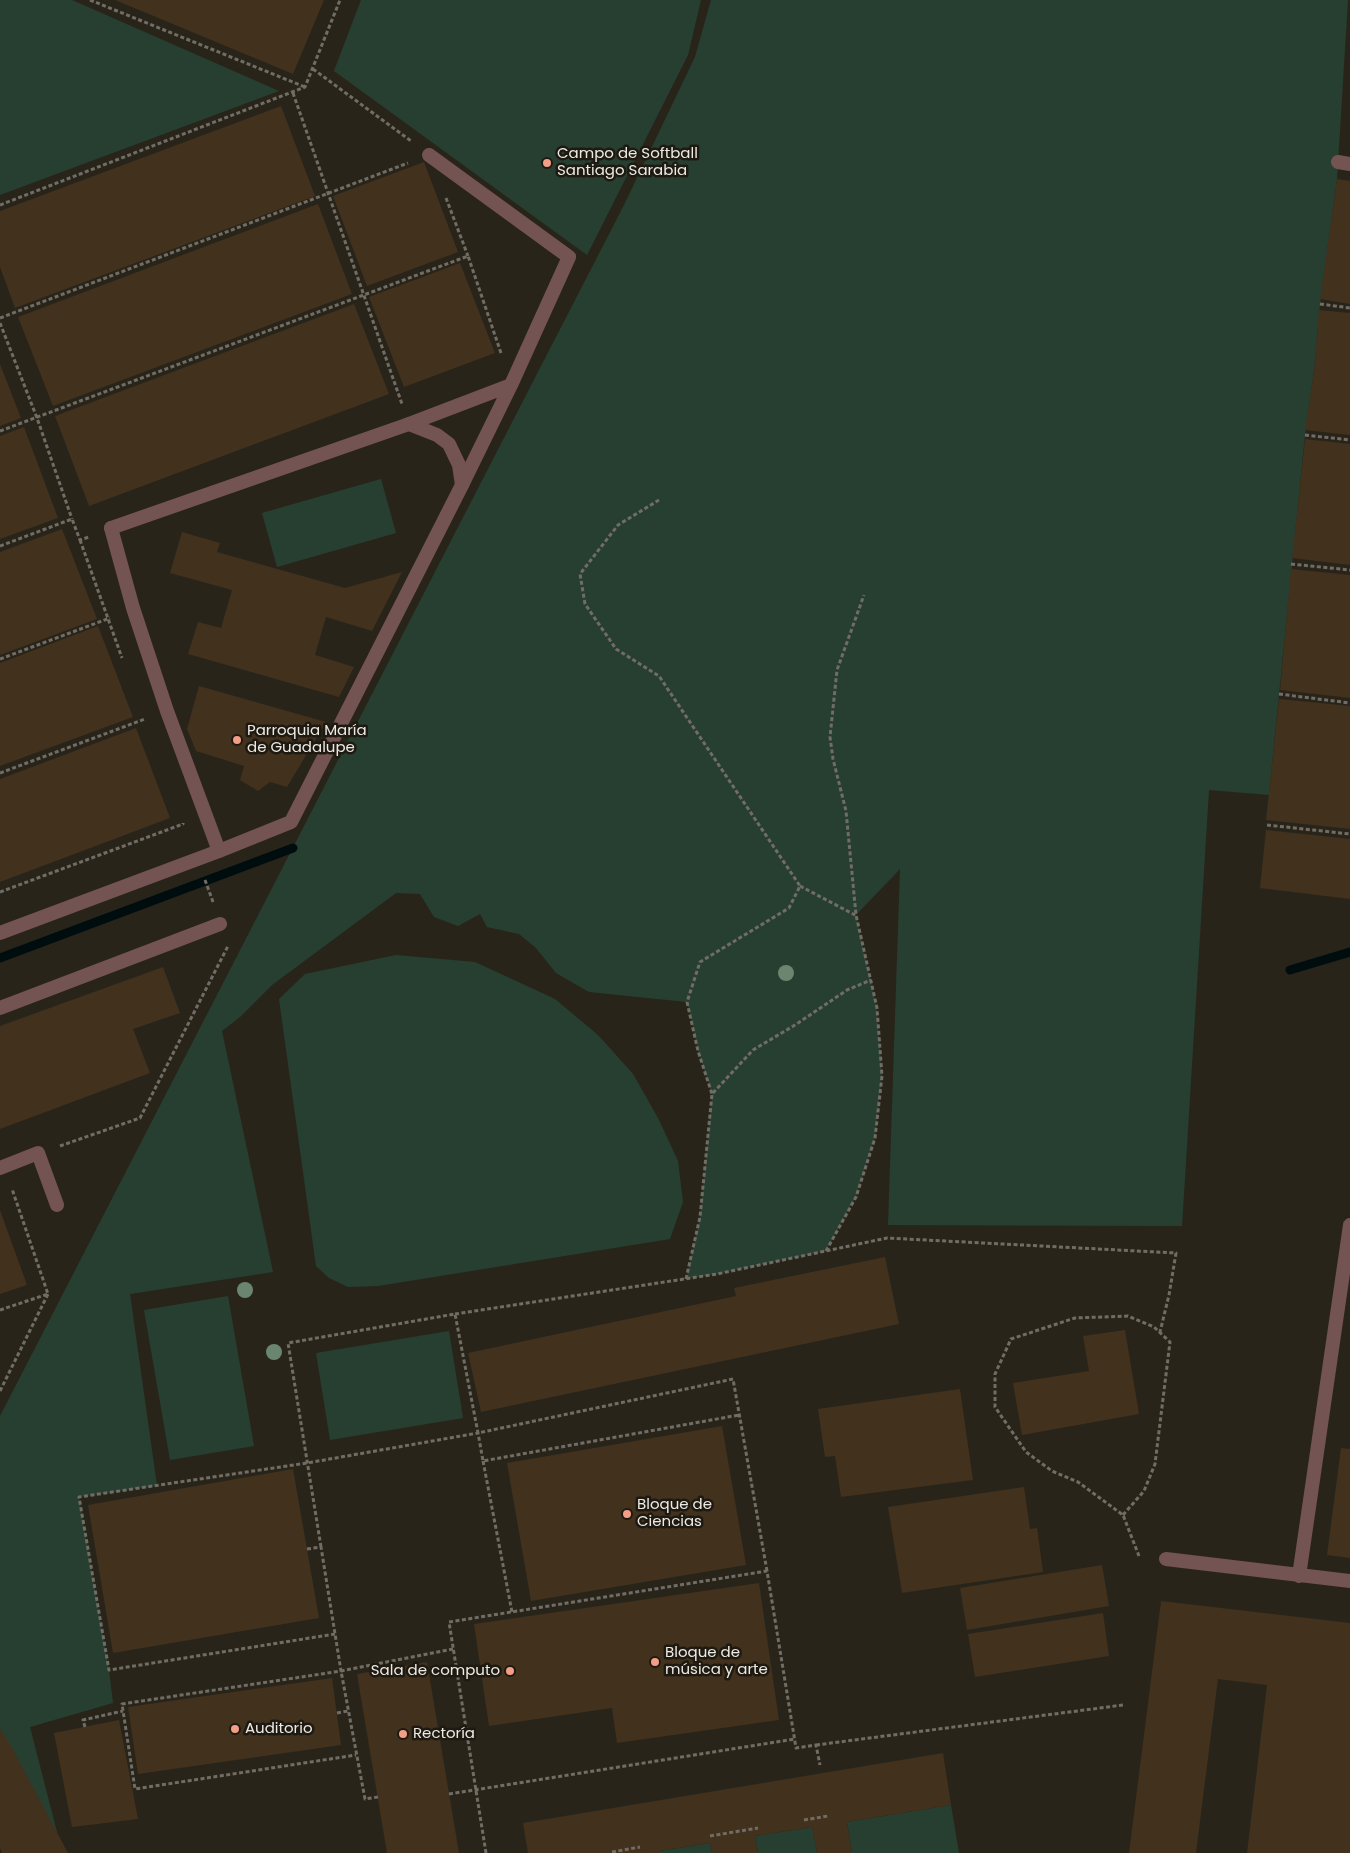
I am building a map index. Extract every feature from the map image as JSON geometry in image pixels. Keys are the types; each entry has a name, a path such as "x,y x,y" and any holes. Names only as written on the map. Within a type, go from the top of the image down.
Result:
{"street":[{"path":"0,932 291,822 462,485 511,385 569,256 429,155"},
{"path":"219,850 167,711 133,608 111,528 409,424 511,385"},
{"path":"409,424 437,435 449,444 459,465 462,485"},
{"path":"0,1008 220,924"},
{"path":"2,1167 38,1154 57,1205"},
{"path":"1299,1576 1350,1225"},
{"path":"1166,1560 1350,1582"}],"path":[{"path":"90,0 305,87"},
{"path":"0,205 305,87 340,0"},
{"path":"313,69 429,155"},
{"path":"293,93 409,424"},
{"path":"0,318 429,155"},
{"path":"444,192 468,256 511,385"},
{"path":"0,431 468,256"},
{"path":"1320,304 1350,308"},
{"path":"0,323 37,418 125,664"},
{"path":"1305,435 1350,440"},
{"path":"659,500 618,526 580,574 585,604 616,649 659,676 800,886 856,915"},
{"path":"0,546 72,519"},
{"path":"80,540 111,528"},
{"path":"1291,564 1350,570"},
{"path":"826,1251 856,1197 875,1138 882,1076 877,1008 856,915 846,811 833,759 830,737 837,670 864,595"},
{"path":"0,659 109,619 133,608"},
{"path":"1279,694 1350,703"},
{"path":"141,710 148,728"},
{"path":"0,773 167,711"},
{"path":"0,892 184,824 180,816"},
{"path":"1266,825 1350,834"},
{"path":"686,1279 700,1217 712,1094 698,1051 687,1002 700,962 790,908 800,886"},
{"path":"38,1154 140,1118 228,948 220,924"},
{"path":"712,1094 753,1050 795,1025 847,990 871,980"},
{"path":"0,1392 48,1294 2,1167"},
{"path":"378,1797 365,1799 356,1755 288,1343 455,1314 717,1274 887,1238 1176,1253 1160,1332"},
{"path":"0,1310 48,1294"},
{"path":"455,1314 512,1612"},
{"path":"1123,1515 1144,1491 1155,1464 1170,1342 1154,1327 1128,1316 1075,1318 1012,1339 995,1374 995,1407 1026,1452 1052,1471 1078,1482 1123,1515 1139,1556"},
{"path":"335,1634 109,1670 79,1497 307,1463 478,1433 733,1380 796,1748 1123,1705"},
{"path":"484,1460 739,1415"},
{"path":"307,1549 321,1547"},
{"path":"486,1853 449,1622 767,1571"},
{"path":"356,1755 136,1789 122,1704 341,1671 453,1649"},
{"path":"85,1727 83,1720 123,1711"},
{"path":"337,1713 348,1712"},
{"path":"449,1794 795,1739"},
{"path":"816,1745 820,1765"},
{"path":"804,1820 828,1816"},
{"path":"710,1836 758,1828"},
{"path":"612,1852 640,1847"}],"green space":[{"path":"0,0 72,0 279,91 0,195"},
{"name":"Campo de Softball Santiago Sarabia","path":"361,0 701,0 688,55 587,255 334,71"},
{"path":"711,0 1348,0 1337,179 1305,435 1269,795 1209,790 1182,1226 888,1225 900,869 856,915 877,1008 882,1076 875,1138 856,1197 826,1251 686,1279 700,1217 712,1094 698,1051 687,1002 589,992 556,973 536,948 519,934 487,927 480,914 458,926 434,917 420,894 396,893 272,985 240,1017 222,1031 273,1272 130,1294 157,1486 79,1497 113,1703 30,1727 58,1836 0,1729 0,1416 623,207 695,57"},
{"path":"381,479 396,533 277,567 262,513"},
{"path":"396,955 475,962 555,999 598,1035 633,1074 658,1118 678,1161 683,1202 670,1239 378,1286 348,1287 329,1278 316,1266 279,999 305,974"},
{"path":"228,1296 254,1446 170,1460 144,1310"},
{"path":"449,1331 463,1418 330,1440 316,1353"},
{"path":"951,1805 959,1853 852,1853 847,1822"},
{"path":"812,1827 817,1853 758,1853 755,1836"},
{"path":"710,1843 712,1853 659,1853 659,1851"}],"building":[{"path":"115,0 324,0 293,74"},
{"path":"281,106 315,196 15,308 0,267 0,211"},
{"path":"424,162 458,252 367,286 333,196"},
{"path":"1337,179 1350,181 1350,304 1320,299"},
{"path":"318,204 352,294 53,406 18,317"},
{"path":"460,263 495,353 404,387 369,297"},
{"path":"354,304 389,394 89,506 55,416"},
{"path":"1319,310 1350,313 1350,435 1305,430 1314,371"},
{"path":"0,364 21,418 0,426"},
{"path":"24,427 58,518 0,539 0,436"},
{"path":"1305,439 1350,444 1350,565 1292,558"},
{"path":"62,529 97,619 0,655 0,552"},
{"path":"182,532 220,543 217,552 345,588 402,572 372,631 326,617 315,655 354,667 339,697 188,654 198,622 221,628 232,590 170,573"},
{"path":"1291,569 1350,575 1350,698 1280,690"},
{"path":"98,626 133,717 0,766 0,663"},
{"name":"Parroquia María de Guadalupe","path":"199,686 326,722 287,787 270,782 258,791 240,780 244,766 196,751 187,729"},
{"path":"1279,699 1350,706 1350,829 1266,820"},
{"path":"136,728 170,818 0,882 0,779"},
{"path":"1266,830 1350,839 1350,899 1260,888"},
{"path":"163,967 180,1013 133,1029 150,1073 0,1129 0,1026"},
{"path":"0,1210 27,1285 0,1294"},
{"path":"885,1257 899,1324 481,1412 468,1353 736,1296 734,1288"},
{"path":"1125,1330 1139,1414 1022,1435 1013,1383 1089,1371 1083,1336"},
{"path":"960,1389 973,1480 841,1497 835,1456 825,1457 818,1409"},
{"name":"Bloque de Ciencias","path":"722,1426 746,1565 531,1601 507,1463"},
{"path":"1341,1448 1350,1449 1350,1558 1327,1555"},
{"path":"293,1469 319,1618 113,1653 88,1505"},
{"path":"1024,1487 1030,1529 1037,1528 1043,1572 902,1593 888,1507"},
{"path":"1102,1565 1109,1606 967,1630 960,1588"},
{"name":"Bloque de música y arte","path":"759,1583 779,1720 617,1743 612,1708 489,1726 474,1624"},
{"path":"1161,1601 1350,1623 1350,1853 1247,1853 1267,1685 1218,1679 1196,1853 1129,1853"},
{"path":"1103,1613 1109,1656 975,1677 968,1634"},
{"name":"Rectoría","path":"427,1662 459,1853 387,1853 357,1674"},
{"name":"Auditorio","path":"332,1678 341,1745 138,1774 128,1707"},
{"path":"119,1720 138,1819 72,1827 54,1733"},
{"path":"0,1729 10,1744 68,1853 2,1853 0,1848"},
{"path":"943,1753 951,1805 847,1822 852,1853 817,1853 812,1827 755,1836 758,1853 712,1853 710,1843 659,1851 659,1853 528,1853 523,1823"}],"waterway":[{"path":"0,958 293,848"},
{"path":"1290,970 1350,952"}],"place":[{"name":"Campo de Softball Santiago Sarabia","path":"547,163"},
{"name":"Parroquia María de Guadalupe","path":"237,740"},
{"name":"Bloque de Ciencias","path":"627,1514"},
{"name":"Bloque de música y arte","path":"655,1662"},
{"name":"Sala de computo","path":"510,1671"},
{"name":"Auditorio","path":"235,1729"},
{"name":"Rectoría","path":"403,1734"}]}
